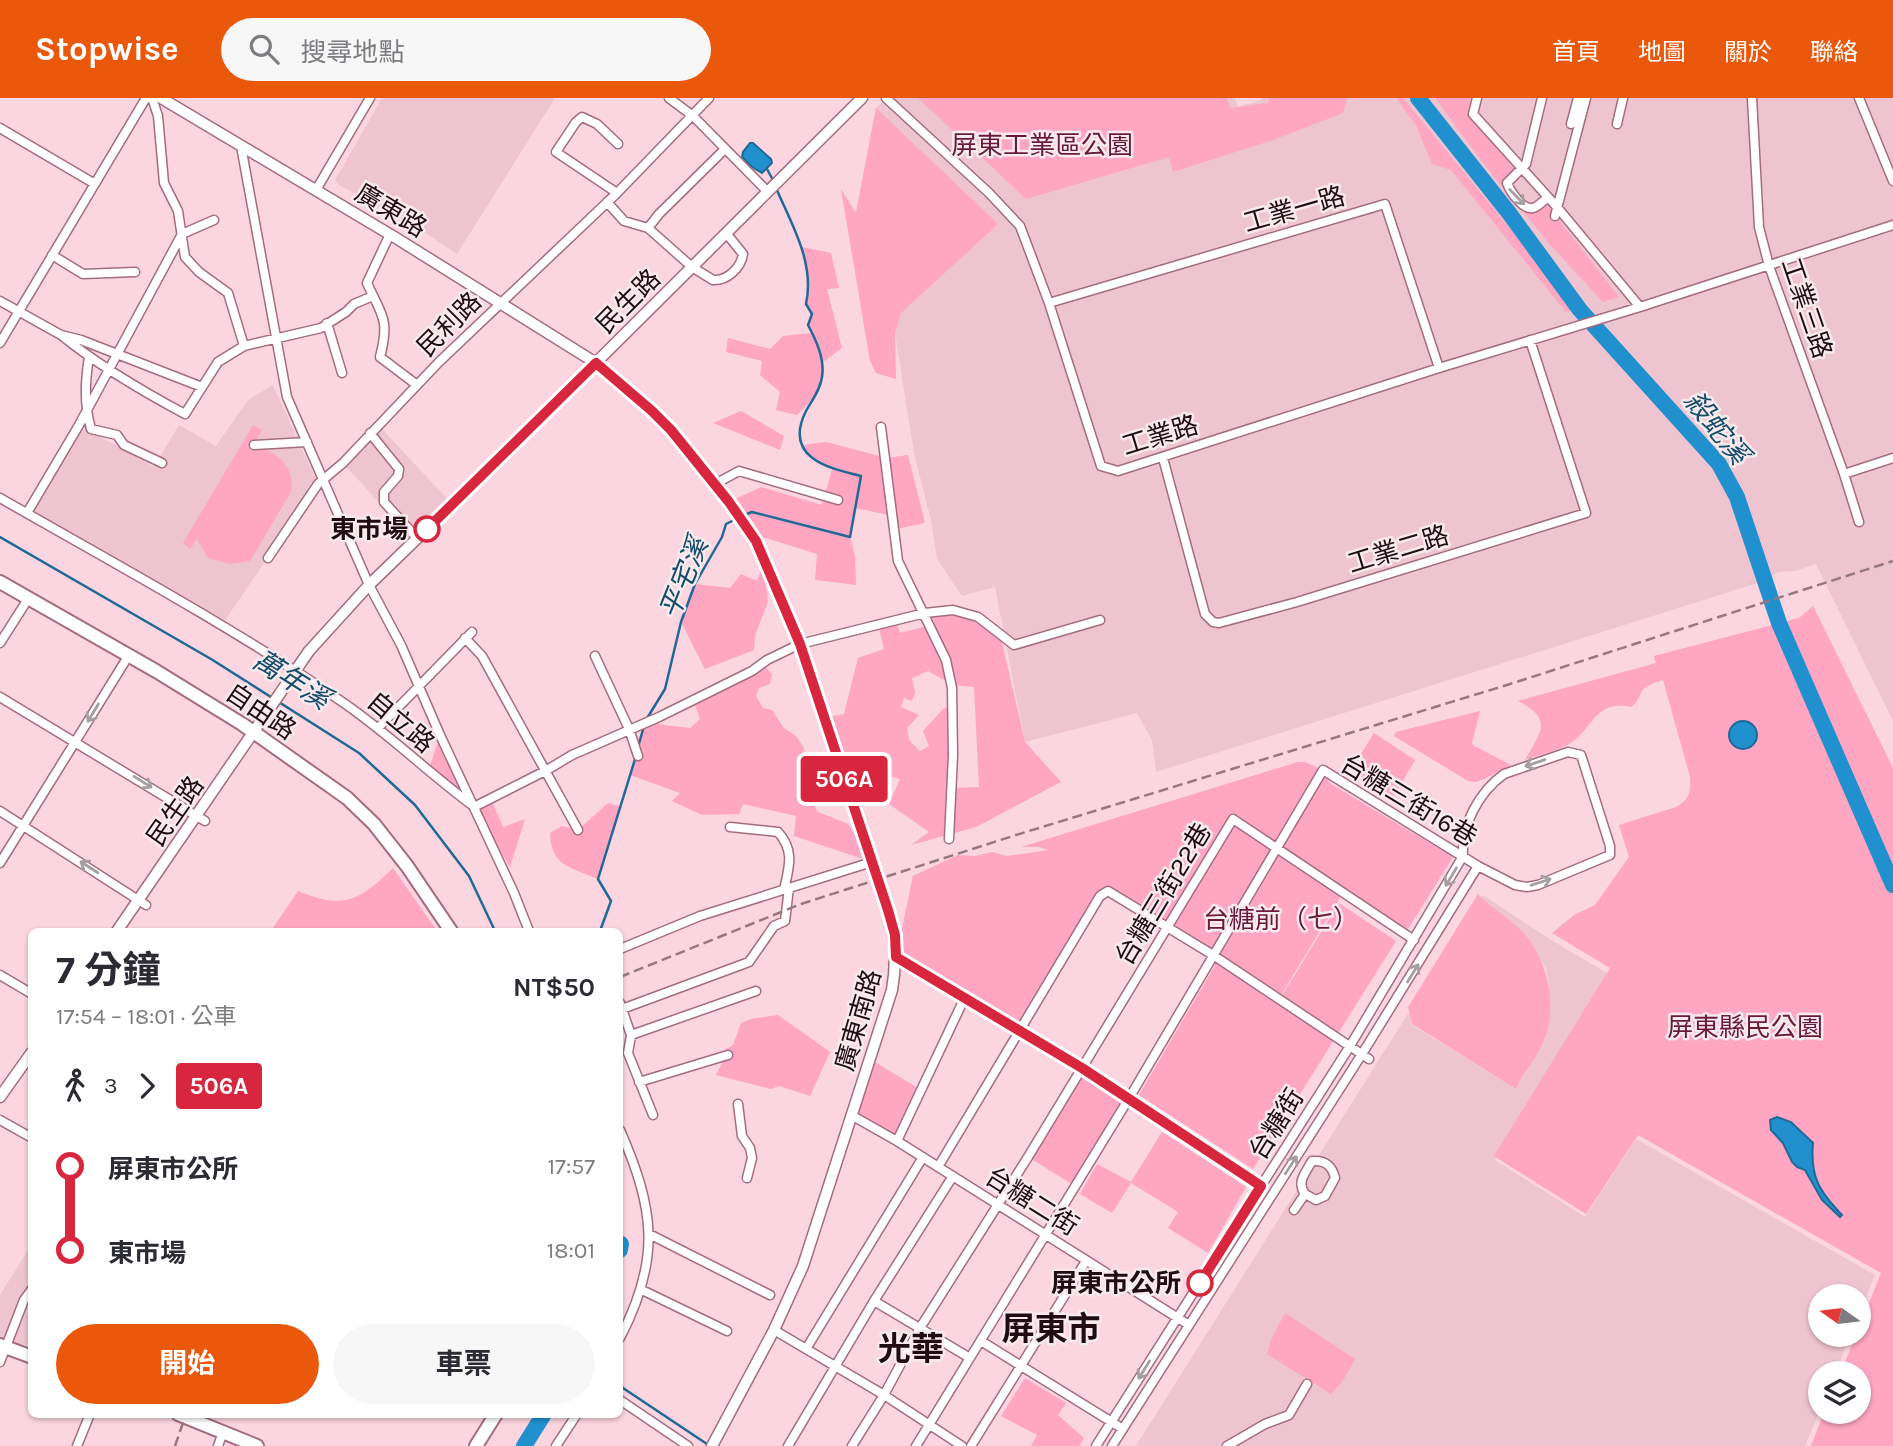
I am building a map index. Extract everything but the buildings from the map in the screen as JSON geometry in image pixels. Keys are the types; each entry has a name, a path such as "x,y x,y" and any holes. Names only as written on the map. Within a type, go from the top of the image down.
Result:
{"main road":[{"name":"自由路","path":"0,582 129,655 254,731 364,813 407,866 449,928"},
{"path":"3,1346 28,1355"},
{"path":"188,1418 257,1446"},
{"path":"476,1446 494,1418"}],"street":[{"path":"0,343 146,98"},
{"path":"152,98 158,116 164,183 178,211 185,257 199,272 228,293 244,346"},
{"name":"廣東路","path":"161,98 390,234 596,363"},
{"path":"316,190 370,98"},
{"path":"669,98 693,116 768,192"},
{"name":"民利路","path":"268,558 318,484 324,481 500,303 617,193 709,98"},
{"name":"民生路","path":"120,928 142,902 201,819 254,731 314,644 369,584 862,98"},
{"name":"工業路","path":"886,98 989,192 1020,226 1049,303 1101,466 1118,471 1640,307"},
{"path":"1477,98 1473,114 1548,197 1556,211 1640,307 1893,225"},
{"path":"1542,98 1528,159 1507,183 1507,187 1529,208 1535,208 1548,197"},
{"path":"1571,124 1578,98"},
{"path":"1556,211 1586,98"},
{"path":"1617,124 1623,98"},
{"name":"工業三路","path":"1752,98 1759,227 1769,266 1844,474 1858,522"},
{"path":"1859,98 1893,181"},
{"path":"617,193 556,152 582,117 597,124 618,144"},
{"path":"0,128 95,184"},
{"path":"241,146 287,397 369,584 401,645 474,807 572,755 654,719 800,644 925,612 953,610 978,617 1014,645 1100,620"},
{"path":"648,228 725,149"},
{"path":"607,202 624,221 648,228 692,267 713,280 728,277 739,265 743,254 726,233"},
{"name":"工業一路","path":"1049,303 1385,204 1439,368"},
{"path":"27,513 182,234 214,220"},
{"path":"390,234 367,283 381,309 386,333 380,357 417,385"},
{"path":"52,255 83,274 135,272"},
{"path":"0,301 61,335 138,389 185,414 218,362 244,346 302,334 373,296"},
{"path":"327,323 342,373"},
{"path":"61,335 117,353 202,387"},
{"name":"工業二路","path":"1163,458 1205,614 1213,622 1219,623 1297,602 1586,513 1530,340"},
{"path":"89,357 85,384 86,411 91,429 117,435 124,445 162,463"},
{"name":"廣東南路","path":"596,363 671,430 740,517 765,559 800,644 872,862 892,923 896,957 892,990 803,1266 774,1330 713,1445"},
{"path":"881,428 898,561 946,660 951,688 953,755 949,839"},
{"path":"370,433 399,469 398,476 384,492 383,502 417,538"},
{"path":"254,446 307,442"},
{"path":"1844,474 1893,458"},
{"path":"715,484 739,471 838,500"},
{"name":"自立路","path":"0,498 295,671 378,728 433,777 474,807 528,928"},
{"path":"0,643 28,599"},
{"path":"378,728 468,635 547,770 578,830"},
{"path":"0,863 129,655"},
{"path":"595,656 629,729 638,756"},
{"path":"0,697 201,819"},
{"path":"1463,856 1465,830 1482,797 1495,780 1504,774 1568,752 1581,755 1610,846 1610,855 1527,887 1515,885 1478,866"},
{"name":"台糖三街16巷","path":"916,1446 1128,1100 1323,770 1478,866"},
{"path":"0,811 142,902"},
{"name":"台糖三街22巷","path":"852,1446 884,1395 920,1328 1233,819 1413,940"},
{"path":"623,1005 749,962 774,926 785,921 786,889 792,857 785,840 778,832 730,827"},
{"name":"台糖街","path":"1096,1446 1350,1046 1463,856"},
{"path":"623,948 700,916 872,862"},
{"name":"台糖街","path":"1112,1446 1366,1056 1478,866"},
{"path":"938,1167 1100,896 1108,891 1213,955 1366,1056"},
{"path":"896,957 1082,1068 1261,1186"},
{"path":"0,975 28,992"},
{"path":"631,1035 756,991"},
{"path":"897,1141 965,997"},
{"path":"623,1012 631,1035 624,1054 653,1115"},
{"path":"639,1082 728,1055"},
{"path":"0,1097 28,1058"},
{"path":"738,1104 742,1136 750,1148 752,1158 747,1178"},
{"name":"台糖二街","path":"851,1115 923,1157 1189,1325"},
{"path":"0,1120 28,1136"},
{"path":"623,1137 644,1193 649,1234 642,1290 623,1331"},
{"path":"806,1349 923,1157"},
{"path":"1312,1161 1328,1164 1333,1169 1335,1178 1325,1196 1316,1200 1305,1194 1301,1180 1312,1161"},
{"path":"788,1446 874,1301 953,1176"},
{"path":"1294,1210 1305,1194"},
{"path":"649,1234 770,1296"},
{"path":"971,1446 1086,1261"},
{"path":"642,1290 727,1331"},
{"path":"0,1362 3,1346 28,1294"},
{"path":"874,1301 970,1358"},
{"path":"774,1330 884,1395 962,1446"},
{"path":"981,1341 1124,1429"},
{"path":"1227,1446 1265,1424 1289,1415 1307,1384"},
{"path":"623,1402 688,1446"},
{"path":"77,1446 88,1418"},
{"path":"556,1446 574,1418"},
{"path":"218,1446 223,1432"}],"shaded area":[{"path":"382,98 555,98 457,254 415,226 339,185 335,180"},
{"path":"887,98 1235,98 1238,107 1262,98 1893,98 1893,721 1816,564 1795,571 1778,572 1761,582 1156,772 1152,740 1137,713 1025,742 995,587 962,596 937,559 931,520 914,453 895,333 856,214 876,108"},
{"path":"273,385 318,484 221,626 27,513 79,425 154,467 179,425 216,446 248,400"},
{"path":"381,428 452,504 414,541 343,463"},
{"path":"1483,895 1609,974 1495,1160 1585,1217 1636,1139 1875,1275 1871,1285 1808,1284 1808,1348 1845,1348 1840,1361 1808,1361 1808,1424 1814,1424 1805,1446 1136,1446 1409,1012 1412,1025 1516,1089 1545,1040 1549,1006 1546,969 1532,944 1478,902"},
{"path":"28,1250 28,1345 0,1340 0,1295"}],"green space":[{"name":"屏東工業區公園","path":"918,98 1226,98 1231,108 1268,103 1269,98 1347,98 1343,113 1273,140 1173,172 1169,157 1026,199"},
{"path":"1396,98 1403,98 1576,309 1566,312 1451,170 1432,164 1416,125"},
{"path":"1435,98 1471,98 1468,111 1471,119 1517,172 1507,183 1529,208 1544,201 1619,297 1603,302 1553,248 1490,172"},
{"name":"屏東工業區公園","path":"876,108 998,224 901,313 895,333 896,379 876,373 870,361 841,189 856,213"},
{"path":"802,247 831,253 839,288 827,289 842,348 823,362 817,392 797,415 776,410 780,392 760,375 762,361 726,352 728,338 770,349 783,336 812,333 808,325 812,314 806,304 808,285"},
{"path":"741,411 784,436 780,450 713,423"},
{"path":"253,425 262,430 254,445 277,456 288,468 292,483 291,492 250,561 229,564 208,558 197,539 190,549 183,543"},
{"path":"826,442 887,458 908,455 925,523 896,529 894,516 855,508 850,537 855,556 856,585 815,580 817,554 766,538 756,541 729,502 761,487 822,505 832,469 815,460 802,445"},
{"path":"764,562 768,602 755,635 754,650 705,669 681,622 695,584 730,588 741,574 757,581"},
{"name":"屏東縣民公園","path":"1813,606 1893,768 1893,1446 1811,1446 1819,1424 1871,1424 1871,1361 1845,1361 1851,1348 1871,1348 1871,1298 1881,1273 1638,1135 1586,1214 1494,1156 1610,968 1552,933 1574,915 1595,905 1629,857 1619,825 1676,807 1687,798 1690,787 1690,777 1663,680 1643,689 1631,707 1610,707 1602,711 1567,745 1525,760 1541,727 1537,714 1518,701 1656,663 1654,656 1799,618"},
{"path":"929,611 964,614 998,625 1025,742 1061,782 976,827 911,845 929,832 889,804 900,779 839,763 825,718 844,714 858,658 884,649 878,624 895,619 900,633 935,624","holes":["928,671 953,685 974,687 979,787 955,788 954,703 943,709 923,731 929,746 920,751 909,740 907,728 919,715 901,707 904,698 912,701 915,693 912,678"]},
{"path":"761,662 772,674 770,684 759,688 756,696 763,708 772,710 784,728 796,736 804,748 802,771 805,792 818,812 848,824 872,862 794,836 796,816 743,804 739,814 702,815 672,801 680,793 630,775 646,720 690,728 700,719 692,696"},
{"path":"1480,711 1472,743 1511,765 1476,782 1468,781 1394,736 1396,732"},
{"path":"1374,733 1415,760 1393,798 1351,770"},
{"path":"440,735 474,806 490,797 503,827 525,819 510,867 475,809 428,772"},
{"name":"台糖前（七）","path":"1305,762 1323,770 1331,784 1453,857 1405,934 1343,893 1278,1000 1108,891 1020,1030 896,957 913,876 958,855 975,856 992,852 1007,856 1049,850 1021,847"},
{"path":"608,803 621,807 598,879 564,864 554,853 550,833 562,826 578,830"},
{"path":"393,868 435,928 273,928 298,891 339,901 360,895"},
{"path":"1478,894 1512,922 1532,943 1545,970 1548,984 1548,1029 1540,1049 1516,1089 1412,1024 1408,1007"},
{"path":"1339,903 1396,941 1253,1169 1139,1095 1218,960 1278,1002"},
{"path":"778,1015 830,1052 810,1096 779,1086 771,1089 716,1075 722,1063 715,1056 733,1045 741,1023"},
{"path":"875,1062 916,1087 897,1141 851,1115"},
{"path":"1082,1068 1128,1100 1075,1186 1028,1157"},
{"path":"1162,1132 1246,1187 1208,1253 1168,1228 1178,1212 1131,1183 1112,1213 1080,1194 1097,1164 1131,1182"},
{"path":"1285,1313 1355,1359 1342,1382 1331,1394 1267,1354"},
{"path":"1025,1378 1066,1403 1058,1415 1084,1438 1079,1446 1031,1446 1037,1435 1001,1416"}],"water":[{"path":"750,143 771,159 772,163 762,173 742,157"},
{"path":"1743,721 1753,725 1757,735 1753,745 1743,749 1733,745 1729,735 1733,725"},
{"path":"1777,1117 1791,1122 1813,1143 1813,1165 1818,1183 1842,1215 1840,1217 1822,1200 1805,1170 1792,1162 1783,1143 1771,1130 1770,1120"}],"waterway":[{"name":"殺蛇溪","path":"1418,98 1509,213 1580,310 1719,464 1737,497 1779,623 1893,885"},
{"name":"平宅溪","path":"767,169 774,182"},
{"name":"平宅溪","path":"742,516 752,512 850,537 861,476 835,469 812,458 804,450 800,439 800,427 818,391 823,370 817,343 808,325 812,314 806,304 808,289 805,259 776,188"},
{"name":"平宅溪","path":"646,720 665,689 681,622 695,584 722,537 726,524 736,519"},
{"name":"萬年溪","path":"0,537 211,659 359,753 415,805 469,876 494,928"},
{"name":"平宅溪","path":"638,747 644,726"},
{"name":"平宅溪","path":"601,928 611,901 598,879 636,756"},
{"path":"623,1388 710,1446"},
{"name":"萬年溪","path":"524,1446 542,1418"}],"railway":[{"path":"623,976 801,904 1016,835 1507,685 1893,561"},
{"path":"175,1446 185,1418"}],"bus line":[{"name":"506A","path":"427,529 596,363 652,411 671,430 729,502 748,528 765,559 800,644 875,870 895,935 896,957 1082,1068 1261,1186 1200,1283"}],"place":[{"name":"東市場","path":"427,529"},
{"name":"屏東市公所","path":"1200,1283"}],"district":[{"name":"屏東市","path":"1051,1328"},
{"name":"光華","path":"911,1348"}]}
